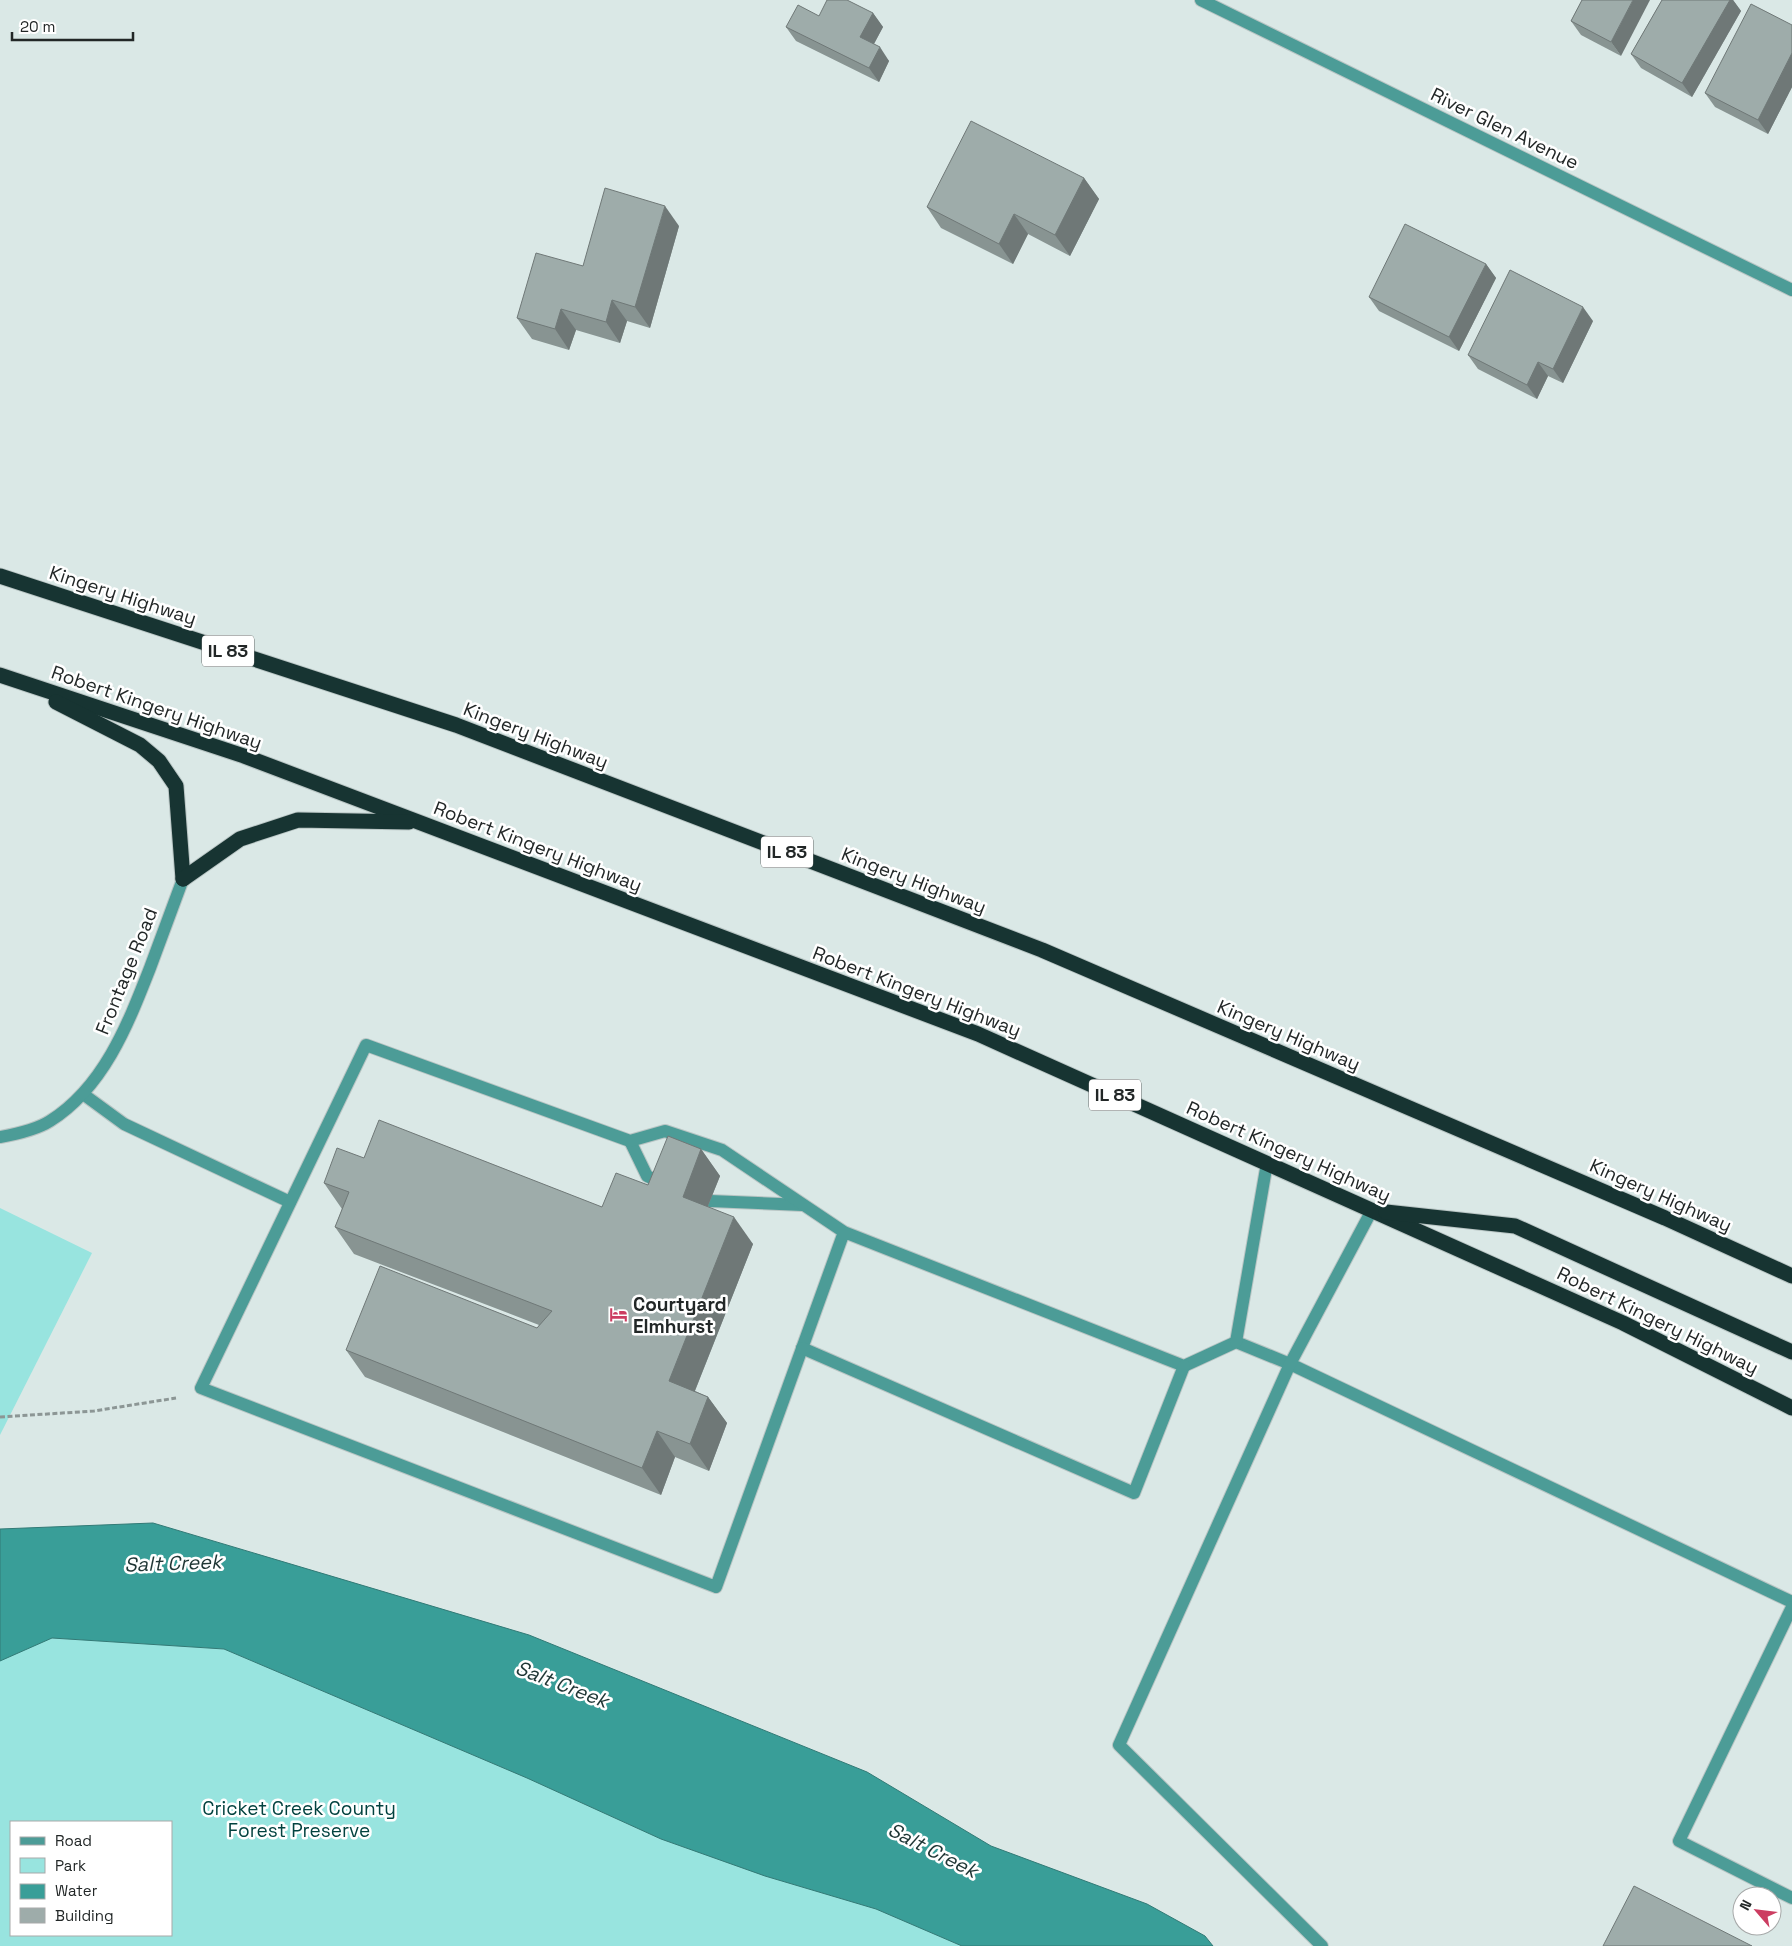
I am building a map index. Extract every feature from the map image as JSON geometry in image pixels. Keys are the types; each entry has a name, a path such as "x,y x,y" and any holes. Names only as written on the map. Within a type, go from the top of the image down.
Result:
{"highway":[{"name":"Kingery Highway","path":"0,576 456,725 1033,947 1656,1214 1792,1276"},
{"name":"Robert Kingery Highway","path":"6,677 244,756 978,1034 1623,1323 1792,1408"},
{"path":"6,677 140,746 159,760 176,786 184,879"},
{"path":"184,879 240,838 298,820 420,823"},
{"path":"1372,1210 1515,1226 1792,1352"}],"street":[{"name":"River Glen Avenue","path":"1201,0 1792,290"},
{"name":"Frontage Road","path":"0,1137 20,1134 50,1122 83,1094 106,1064 129,1022 184,879"},
{"path":"844,1232 716,1587 200,1388 366,1045 630,1141 665,1131 722,1150 844,1232 1184,1366"},
{"path":"83,1094 124,1124 290,1202"},
{"path":"630,1141 647,1176 676,1189"},
{"path":"1236,1342 1267,1163"},
{"path":"710,1201 804,1205"},
{"path":"1322,1946 1119,1745 1290,1364 1372,1210"},
{"path":"802,1348 1134,1493 1184,1366 1236,1342 1290,1364 1792,1602"},
{"path":"1792,1607 1679,1841 1792,1898"}],"path":[{"path":"0,1416 94,1411 174,1399"}],"green space":[{"path":"0,1208 92,1253 0,1435"},
{"name":"Cricket Creek County Forest Preserve","path":"0,1583 52,1638 224,1649 527,1778 661,1839 765,1876 876,1909 962,1946 0,1946"}],"water":[{"name":"Salt Creek","path":"153,1523 529,1635 867,1772 991,1846 1147,1904 1205,1936 1213,1946 962,1946 876,1909 765,1876 661,1839 527,1778 224,1649 52,1638 0,1661 0,1529"}],"building":[{"path":"827,0 847,0 873,13 860,37 880,47 869,68 786,27 798,5 819,16"},
{"path":"1582,0 1633,0 1611,42 1571,21"},
{"path":"1662,0 1730,0 1682,83 1631,54"},
{"path":"1751,4 1792,25 1792,53 1758,120 1705,93"},
{"path":"971,121 1084,178 1055,235 1014,214 999,244 927,207"},
{"path":"605,188 665,206 635,307 612,300 606,322 561,309 555,329 517,318 536,253 583,266"},
{"path":"1405,224 1486,264 1449,337 1369,297"},
{"path":"1510,270 1583,307 1553,369 1538,362 1527,385 1468,355"},
{"name":"Courtyard Elmhurst","path":"379,1120 602,1207 616,1173 648,1185 668,1136 701,1149 683,1197 734,1217 669,1381 708,1397 690,1444 657,1431 642,1468 346,1350 380,1266 537,1328 552,1311 335,1227 349,1192 324,1183 337,1148 364,1158"},
{"path":"1634,1886 1752,1946 1603,1946"}],"place":[{"name":"Courtyard Elmhurst","path":"619,1315"}]}
